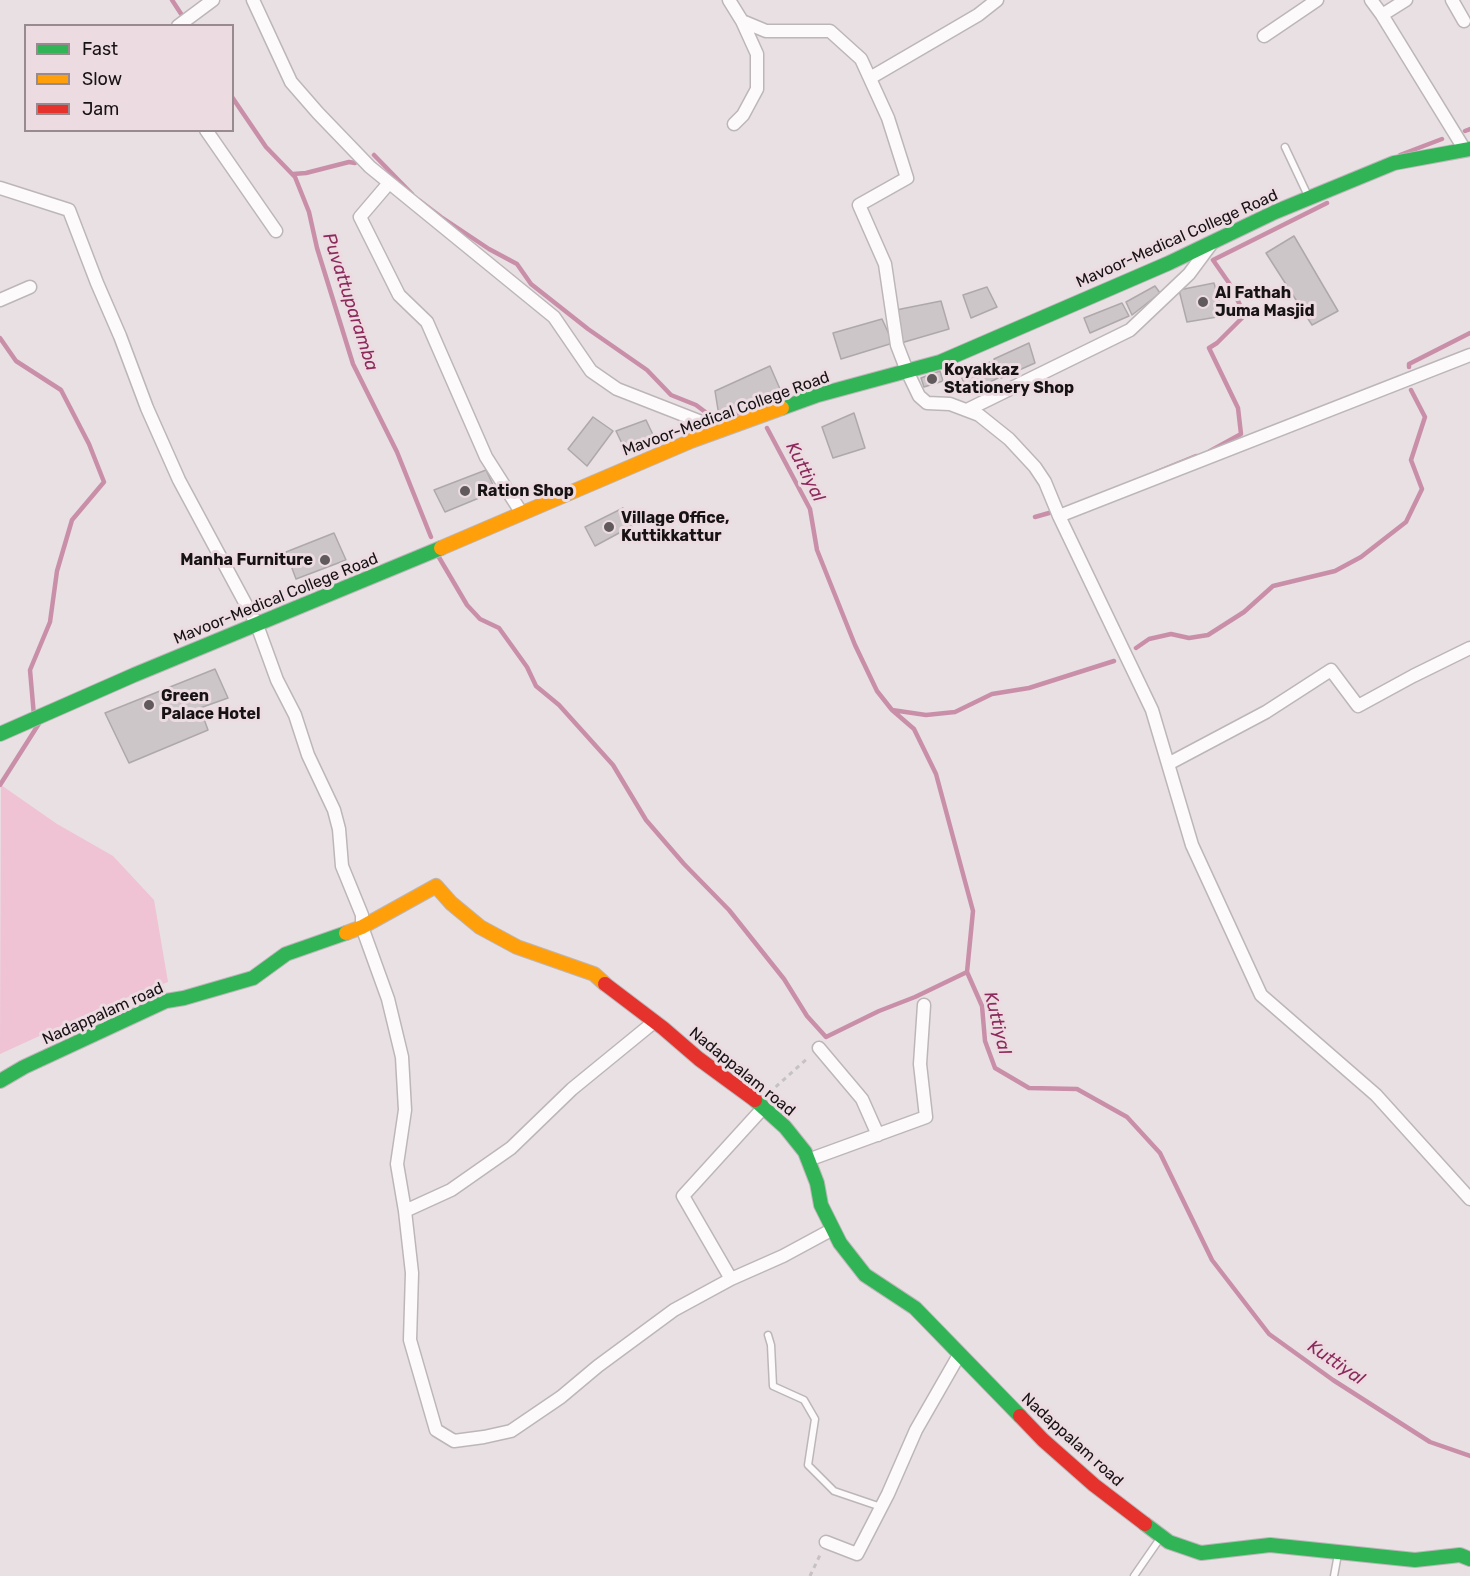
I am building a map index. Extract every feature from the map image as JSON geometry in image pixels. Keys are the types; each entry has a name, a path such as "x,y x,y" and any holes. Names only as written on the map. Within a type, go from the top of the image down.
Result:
{"street":[{"path":"181,24 213,0"},
{"path":"253,0 291,82 318,113 370,168 554,316 591,371 617,389 722,430"},
{"path":"729,0 742,21 757,54 757,89 743,115 734,124"},
{"path":"870,78 978,15 997,0"},
{"path":"1264,36 1317,0"},
{"path":"1371,0 1383,15 1468,149"},
{"path":"1383,15 1406,0"},
{"path":"1452,0 1464,21"},
{"path":"742,21 766,31 830,31 861,59 888,118 907,178 859,205 885,264 897,345 919,396 927,403 950,404 988,421 1030,460 1045,482 1152,710 1192,845 1261,995 1376,1095 1470,1199"},
{"path":"207,132 276,231"},
{"name":"Mavoor-Medical College Road","path":"0,734 134,675 381,574 521,512 722,430 818,395 940,362 1309,198 1394,164 1468,149"},
{"path":"389,183 360,217 399,295 427,322 486,458 521,512"},
{"path":"0,188 69,210 147,408 179,480 257,625 277,680 295,715 312,763 334,810 339,829 342,866 362,915 362,927 388,999 402,1057 405,1110 397,1164 405,1211 411,1273 410,1341 436,1431 454,1442 511,1431 674,1310 833,1229"},
{"path":"967,410 1130,330 1189,273 1213,242"},
{"path":"0,300 30,287"},
{"path":"1059,516 1470,355"},
{"path":"1168,764 1266,712 1331,670 1358,706 1470,648"},
{"name":"Nadappalam road","path":"0,1081 24,1067 166,1001 253,978 286,954 362,927 436,886 451,903 480,927 517,947 594,974 699,1059 761,1105 785,1127 805,1152 817,1183 821,1205 840,1243 865,1275 915,1308 1043,1440 1094,1485 1169,1542 1201,1553 1270,1545 1415,1560 1460,1556 1470,1559"},
{"path":"808,1160 926,1117 920,1064 924,1005"},
{"path":"405,1211 451,1190 511,1148 572,1089 654,1022"},
{"path":"819,1048 862,1099 878,1135"},
{"path":"731,1279 682,1196 761,1105"},
{"path":"826,1542 857,1554 916,1430 960,1355"}],"lane":[{"path":"1285,147 1309,198"},
{"path":"768,1335 771,1345 773,1386 804,1400 815,1419 808,1465 834,1491 881,1507"},
{"path":"1134,1576 1162,1536"},
{"path":"1334,1576 1338,1553"}],"path":[{"path":"761,1105 819,1048"},
{"path":"810,1576 826,1542"}],"shaded area":[{"path":"1,785 57,824 113,856 154,900 168,982 105,1006 0,1054"}],"building":[{"path":"1294,236 1338,311 1312,325 1266,253"},
{"path":"1214,283 1223,316 1187,322 1179,290"},
{"path":"1155,286 1160,293 1132,315 1126,302"},
{"path":"987,287 997,307 971,318 963,295"},
{"path":"941,301 949,329 901,343 896,310"},
{"path":"1122,303 1129,316 1090,333 1084,318"},
{"path":"882,319 893,343 841,359 833,333"},
{"path":"1029,343 1035,363 1001,378 994,359"},
{"path":"990,362 998,378 968,393 961,376"},
{"path":"770,366 780,389 719,416 715,391"},
{"path":"940,371 943,381 924,387 921,378"},
{"path":"854,413 865,448 833,458 822,427"},
{"path":"593,417 613,431 587,466 568,449"},
{"path":"646,420 655,439 626,452 616,431"},
{"name":"Ration Shop","path":"486,470 496,491 445,512 434,490"},
{"name":"Village Office, Kuttikkattur","path":"623,508 632,526 595,546 585,527"},
{"path":"334,533 346,560 296,579 286,552"},
{"path":"215,669 228,698 200,708 208,730 129,763 105,713"}],"waterway":[{"path":"172,0 188,24"},
{"name":"Puvattuparamba","path":"234,100 266,147 295,177 309,212 317,248 353,364 397,452 431,537"},
{"path":"1465,131 1470,129"},
{"path":"1400,155 1442,139"},
{"path":"374,155 412,194"},
{"path":"293,174 349,162 355,163"},
{"path":"420,201 489,249 517,264 531,284 588,329 647,370 671,395 696,405 716,420 753,407"},
{"path":"1210,451 1241,434 1238,408 1209,348 1245,315 1229,283 1213,260 1327,203"},
{"path":"1409,367 1409,364 1470,333"},
{"path":"0,338 16,361 61,390 89,444 104,482 72,520 57,571 50,622 30,670 34,716"},
{"path":"1136,648 1149,639 1171,634 1189,638 1208,635 1244,612 1273,586 1335,571 1361,557 1406,522 1422,489 1411,460 1425,417 1411,390"},
{"name":"Kuttiyal","path":"767,428 810,509 817,550 855,645 877,691 892,710 914,729 936,774 973,911 967,972 982,1006 985,1041 995,1068 1029,1088 1077,1089 1127,1117 1160,1153 1212,1260 1269,1334 1333,1380 1430,1442 1470,1456"},
{"path":"1157,472 1196,456"},
{"path":"1035,517 1049,513"},
{"path":"437,554 467,605 480,619 499,628 527,667 536,686 559,705 613,765 646,820 684,864 729,910 784,979 807,1016 826,1037 967,972"},
{"path":"892,710 926,715 955,712 992,694 1029,688 1114,661"},
{"name":"Puvattuparamba","path":"0,785 40,722"}],"traffic: fast":[{"path":"782,408 818,395 940,362 1169,263 1275,212 1394,163 1470,149"},
{"path":"0,734 134,675 441,548"},
{"path":"0,1081 24,1067 166,1001 253,978 286,954 346,933"},
{"path":"755,1100 785,1127 805,1152 817,1183 821,1205 840,1243 865,1275 915,1308 1020,1416"},
{"path":"1145,1524 1169,1542 1201,1553 1270,1545 1415,1560 1460,1555 1470,1559"}],"traffic: slow":[{"path":"441,548 691,441 782,408"},
{"path":"346,933 362,927 436,886 451,903 480,927 517,947 594,974 605,984"}],"traffic: jam":[{"path":"605,984 699,1059 755,1100"},
{"path":"1020,1416 1043,1440 1094,1485 1145,1524"}],"place":[{"name":"Al Fathah Juma Masjid","path":"1203,302"},
{"name":"Koyakkaz Stationery Shop","path":"932,379"},
{"name":"Ration Shop","path":"465,491"},
{"name":"Village Office, Kuttikkattur","path":"609,527"},
{"name":"Manha Furniture","path":"325,560"},
{"name":"Green Palace Hotel","path":"149,705"}]}
